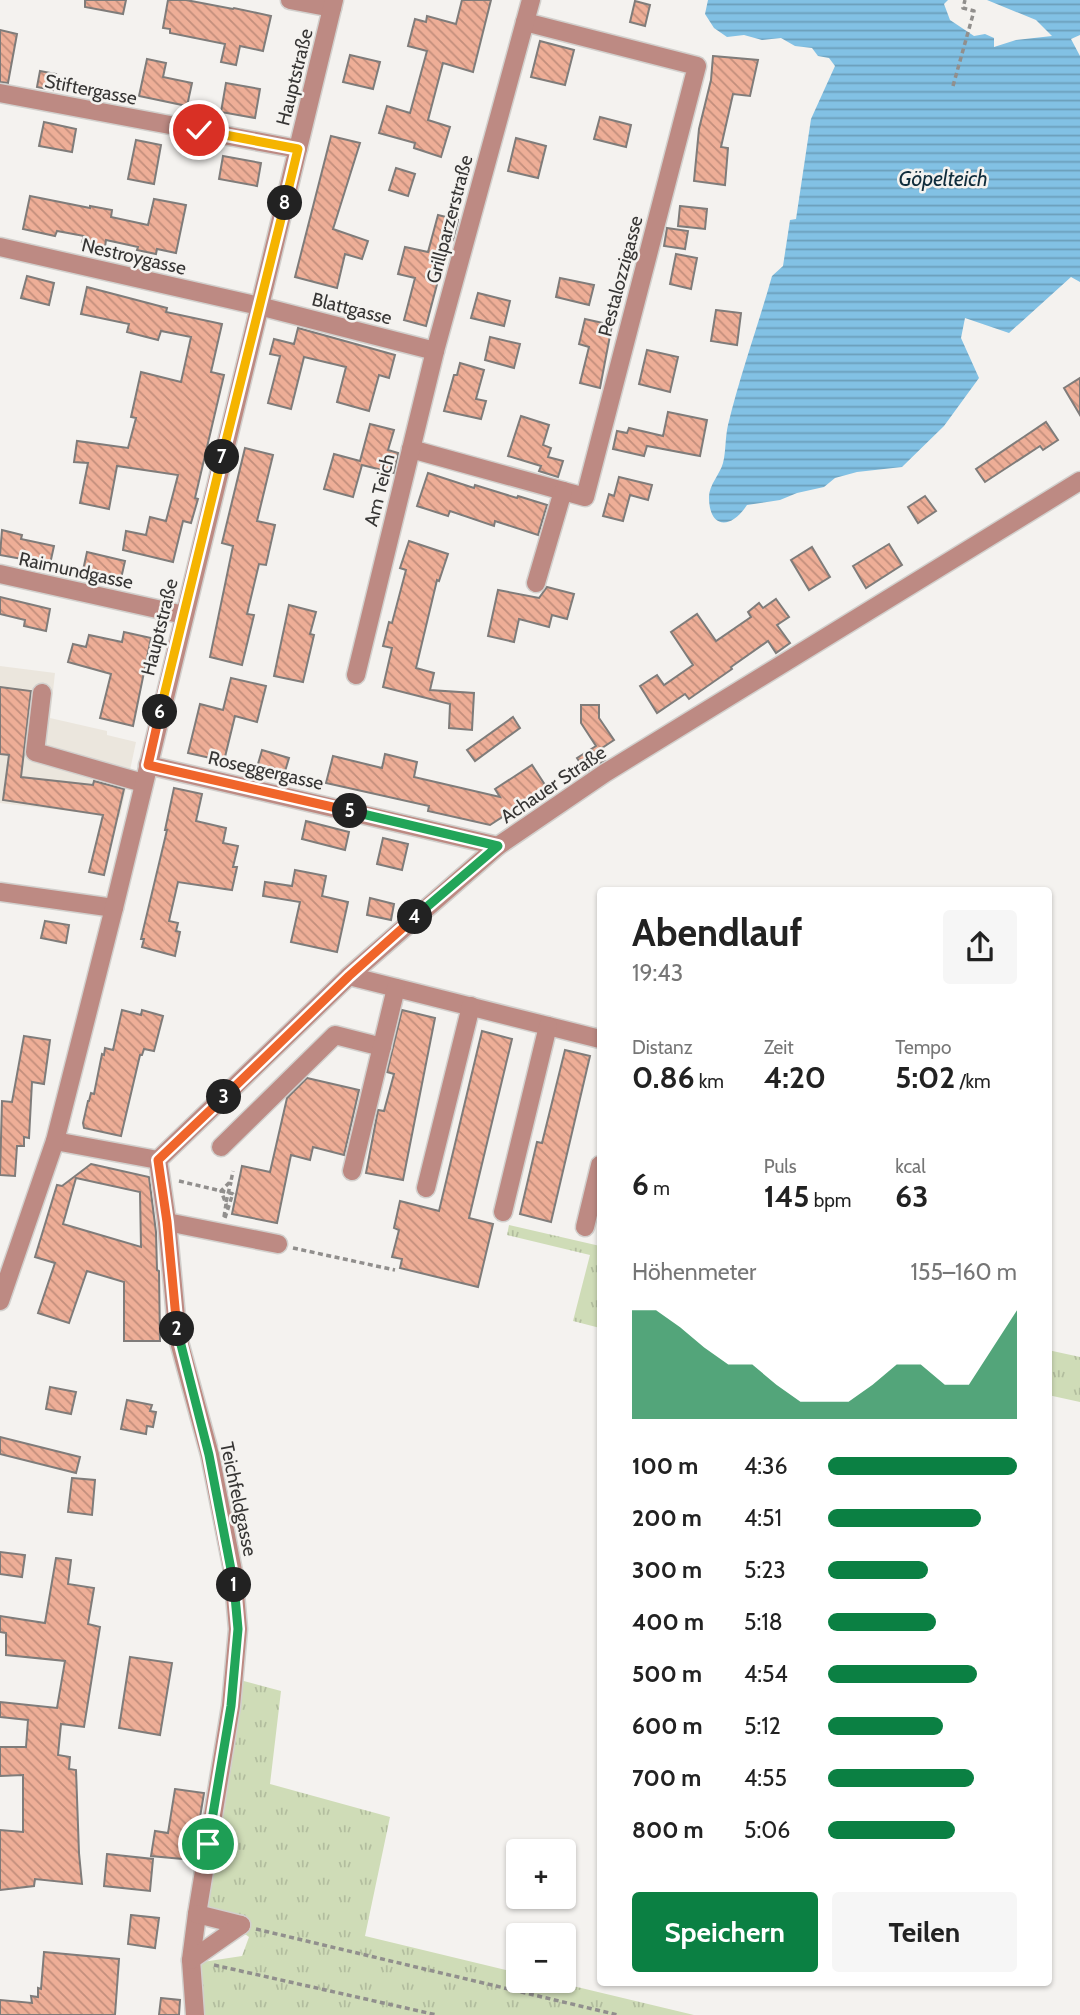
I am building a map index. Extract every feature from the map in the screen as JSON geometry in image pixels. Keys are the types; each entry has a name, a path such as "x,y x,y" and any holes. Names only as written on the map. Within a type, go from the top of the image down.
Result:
{"street":[{"path":"290,0 333,4"},
{"name":"Grillparzerstraße","path":"411,449 435,351 531,0"},
{"name":"Hauptstraße","path":"0,1301 55,1141 333,4"},
{"name":"Pestalozzigasse","path":"525,22 697,65 584,497"},
{"name":"Stiftergasse","path":"0,93 298,149"},
{"name":"Nestroygasse","path":"0,247 259,306"},
{"name":"Blattgasse","path":"259,306 435,351"},
{"name":"Am Teich","path":"356,675 411,449 584,497"},
{"name":"Achauer Straße","path":"158,1160 349,976 498,846 605,773 1080,481"},
{"path":"536,583 563,491"},
{"name":"Raimundgasse","path":"0,575 184,615"},
{"path":"42,693 34,752 144,783"},
{"name":"Roseggergasse","path":"148,765 498,846"},
{"path":"0,892 114,908"},
{"path":"349,976 597,1038"},
{"path":"352,1171 396,988"},
{"path":"426,1188 471,1006"},
{"path":"503,1212 548,1026"},
{"path":"221,1147 335,1035 382,1047"},
{"path":"55,1141 158,1160"},
{"name":"Teichfeldgasse","path":"158,1160 178,1338 209,1455 233,1572 238,1629 231,1706 191,1960 195,2015"},
{"path":"585,1227 597,1178"},
{"path":"167,1222 224,1224 278,1244"},
{"path":"197,1914 241,1925"},
{"path":"191,1960 241,1925"}],"path":[{"path":"953,86 974,11 963,8 965,0"},
{"path":"224,1224 232,1193 233,1171"},
{"path":"177,1181 232,1193"},
{"path":"221,1191 231,1181"},
{"path":"221,1191 226,1204"},
{"path":"224,1224 226,1204 232,1193"},
{"path":"278,1244 395,1270"},
{"path":"241,1925 618,2015"},
{"path":"191,1960 437,2015"}],"shaded area":[{"path":"0,666 55,673 50,718 107,731 107,735 136,742 120,817 0,803"}],"green space":[{"path":"509,1225 597,1245 597,1327 573,1321 590,1255 507,1235"},
{"path":"1052,1351 1080,1357 1080,1402 1052,1396"},
{"path":"240,1680 281,1691 270,1784 390,1817 365,1936 506,1970 506,1993 576,1993 576,1987 694,2015 201,2015 196,1963 242,1956 249,1937 205,1904"}],"water":[{"name":"Göpelteich","path":"708,0 948,0 944,4 950,20 974,36 985,34 994,38 994,47 1016,40 1052,36 1036,20 987,0 1080,0 1080,35 1071,39 1080,56 1080,282 1071,277 1009,333 965,318 961,338 979,378 944,426 902,467 857,472 835,478 824,487 780,500 747,505 728,522 717,520 713,515 709,493 723,463 733,406 772,276 783,266 790,220 796,219 811,119 835,66 829,58 818,56 812,48 795,46 781,38 762,40 744,35 727,37 714,28 705,14"}],"building":[{"path":"85,0 126,0 123,14 85,7"},
{"path":"168,0 186,0 271,16 263,51 240,46 236,65 221,62 225,44 170,33 170,29 163,28"},
{"path":"462,0 491,0 473,72 443,63 428,120 450,127 441,157 414,148 415,143 379,133 387,106 410,113 427,51 408,46 415,19 426,22 427,16 456,24"},
{"path":"635,1 650,5 645,26 630,22"},
{"path":"0,30 17,34 8,83 0,82"},
{"path":"540,41 574,50 565,85 531,77"},
{"path":"350,55 380,62 373,89 343,82"},
{"path":"713,56 758,60 750,96 733,94 721,147 728,148 725,185 694,181 699,129 711,80"},
{"path":"147,59 166,63 163,77 192,83 187,106 139,96"},
{"path":"40,71 56,74 53,90 37,87"},
{"path":"226,83 260,89 255,118 221,112"},
{"path":"600,117 631,125 626,147 594,139"},
{"path":"44,122 76,129 72,152 39,146"},
{"path":"331,136 360,143 333,229 368,241 362,259 345,254 337,288 295,277"},
{"path":"516,138 546,146 538,178 508,171"},
{"path":"136,140 161,145 154,184 128,179"},
{"path":"223,156 261,163 257,186 219,179"},
{"path":"396,168 415,174 408,196 389,190"},
{"path":"30,196 112,210 111,217 148,225 154,199 186,205 176,253 157,249 156,254 106,240 105,247 82,242 84,236 57,231 55,236 23,229"},
{"path":"680,206 707,209 705,229 678,226"},
{"path":"438,215 458,220 453,240 449,239 426,326 404,320 415,278 398,274 405,247 428,252"},
{"path":"667,228 688,231 685,249 664,246"},
{"path":"676,254 697,258 691,289 670,284"},
{"path":"27,276 54,283 49,305 21,298"},
{"path":"560,278 594,285 589,305 556,297"},
{"path":"87,287 167,308 166,312 222,324 211,372 224,375 195,498 198,499 191,523 183,521 173,562 123,550 126,531 146,535 150,517 166,521 178,475 117,466 109,509 80,503 88,463 74,462 77,441 128,448 136,418 131,417 141,372 181,382 191,337 161,331 158,340 127,332 129,324 81,314"},
{"path":"478,293 510,301 504,326 471,318"},
{"path":"716,310 741,313 737,345 711,341"},
{"path":"585,319 612,325 600,388 580,383 589,347 579,344"},
{"path":"298,328 395,355 389,378 379,375 369,411 337,402 346,367 304,357 291,409 268,403 280,356 270,354 274,339 294,344"},
{"path":"490,337 520,344 514,368 485,360"},
{"path":"647,350 678,357 670,392 639,384"},
{"path":"460,363 484,370 476,399 486,401 481,419 444,411"},
{"path":"1080,378 1080,415 1064,388"},
{"path":"668,412 707,420 700,456 647,446 644,456 613,449 617,431 627,433 629,428 663,436"},
{"path":"521,416 549,425 543,445 551,448 548,457 563,461 558,477 539,471 541,466 508,456"},
{"path":"1046,422 1058,440 1043,450 1040,446 985,482 976,469"},
{"path":"370,424 394,430 388,450 398,453 394,473 362,465 353,497 324,489 334,454 360,461"},
{"path":"245,448 273,455 257,521 275,525 266,565 259,564 247,614 254,615 242,665 210,657 233,546 222,543"},
{"path":"428,473 474,488 475,485 547,505 538,535 495,521 494,526 450,511 448,516 417,506"},
{"path":"619,477 652,485 648,500 630,495 623,521 603,516 609,494 614,496"},
{"path":"925,496 936,511 918,523 908,507"},
{"path":"2,530 22,535 21,539 54,546 50,564 0,555"},
{"path":"409,541 448,554 439,581 437,580 416,668 434,673 430,690 474,693 472,730 449,728 450,704 383,687 392,648 383,646 406,570 400,568"},
{"path":"889,544 902,565 866,588 853,566"},
{"path":"812,547 830,577 809,590 791,560"},
{"path":"87,552 125,561 120,583 82,575"},
{"path":"547,587 574,594 567,619 552,615 549,627 519,619 514,642 488,636 498,590 539,598"},
{"path":"0,597 50,609 46,631 24,626 25,620 0,614"},
{"path":"776,599 789,617 777,625 790,643 776,653 768,641 689,699 685,694 657,713 640,686 657,675 664,685 693,665 671,632 697,614 716,641 751,617 748,612 759,603 763,608"},
{"path":"289,605 316,612 310,634 314,635 303,682 274,676"},
{"path":"124,632 151,638 133,726 100,718 111,674 68,662 73,644 86,647 89,635 122,642"},
{"path":"231,678 266,686 257,722 235,716 224,761 188,753 200,704 223,710"},
{"path":"0,687 31,691 21,777 93,785 94,781 124,789 104,875 89,872 103,815 3,800 9,755 0,754"},
{"path":"581,705 599,705 599,718 614,740 599,750 605,760 586,772 577,758 596,746 581,723"},
{"path":"513,717 520,728 475,761 467,750"},
{"path":"262,750 289,758 283,778 256,771"},
{"path":"385,754 417,762 414,777 500,797 495,789 532,765 547,788 490,825 428,811 429,806 326,783 333,756 382,768"},
{"path":"174,788 202,794 196,821 226,828 223,843 238,846 233,867 237,867 232,890 178,882 169,921 178,923 176,931 180,932 175,956 142,947 144,939 141,939 167,830"},
{"path":"306,821 349,832 345,850 302,839"},
{"path":"383,838 408,844 402,870 377,864"},
{"path":"295,870 326,876 322,896 348,902 337,952 291,942 300,902 263,896 265,882 292,886"},
{"path":"370,898 394,904 391,920 367,915"},
{"path":"45,921 69,925 66,943 41,938"},
{"path":"122,1010 141,1015 142,1010 163,1016 154,1051 144,1049 140,1055 121,1136 84,1128 83,1123 91,1093 94,1094 102,1054 104,1055 105,1048 113,1050"},
{"path":"402,1010 435,1018 403,1180 366,1173 378,1110 384,1111 394,1074 387,1072"},
{"path":"482,1031 512,1039 469,1218 493,1224 478,1287 400,1268 402,1259 392,1257 399,1230 394,1228 400,1201 439,1211"},
{"path":"24,1036 50,1040 44,1084 32,1082 29,1138 24,1137 24,1146 17,1146 15,1176 0,1175 2,1101 12,1102"},
{"path":"565,1050 590,1056 551,1222 520,1214 537,1142 542,1143"},
{"path":"307,1078 359,1090 344,1155 313,1147 310,1160 291,1155 277,1223 232,1214 242,1166 270,1172 287,1098"},
{"path":"91,1164 149,1177 159,1271 160,1341 124,1341 124,1282 87,1271 69,1323 38,1313 55,1263 35,1257 57,1185 62,1186","holes":["76,1178 140,1192 141,1247 63,1224"]},
{"path":"50,1387 76,1392 71,1414 46,1409"},
{"path":"127,1400 152,1405 150,1411 156,1412 153,1427 147,1426 146,1434 121,1429"},
{"path":"0,1437 80,1457 76,1473 0,1454"},
{"path":"72,1478 95,1480 92,1515 68,1512"},
{"path":"0,1552 25,1555 22,1577 0,1574"},
{"path":"56,1558 71,1560 68,1584 94,1588 88,1624 100,1627 84,1727 61,1724 58,1755 70,1757 69,1769 76,1770 82,1884 35,1879 34,1886 0,1890 0,1830 23,1832 23,1775 0,1776 0,1747 26,1747 28,1720 0,1717 0,1702 57,1708 65,1661 6,1655 6,1633 0,1632 0,1616 45,1623"},
{"path":"130,1657 172,1663 160,1735 119,1728"},
{"path":"175,1789 204,1793 193,1860 151,1856 155,1831 168,1833"},
{"path":"107,1854 153,1859 150,1891 104,1886"},
{"path":"131,1915 159,1918 155,1948 128,1944"},
{"path":"44,1952 119,1959 115,2015 0,2015 0,2000 32,2003 31,1996 38,1997"},
{"path":"161,1998 180,2000 179,2015 159,2015"}],"route":[{"path":"199,130 298,149 148,765 498,846 349,976 158,1160 178,1338 209,1455 233,1572 238,1629 231,1706 208,1844"}]}
